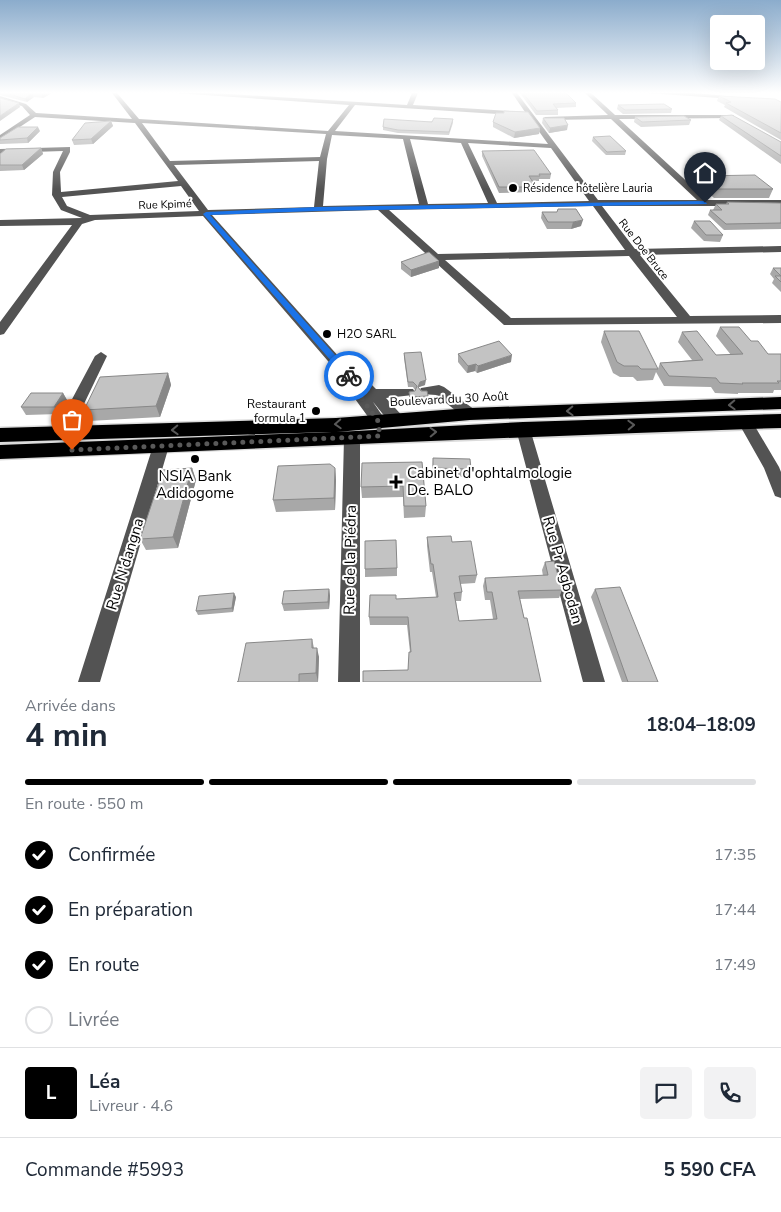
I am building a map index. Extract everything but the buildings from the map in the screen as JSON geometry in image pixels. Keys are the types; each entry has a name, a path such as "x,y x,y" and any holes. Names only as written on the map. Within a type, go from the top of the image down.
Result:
{"highway":[{"name":"Boulevard du 30 Août","path":"401,427 470,414 781,403"},
{"name":"Boulevard du 30 Août","path":"0,435 326,425 379,428 523,428 781,421"},
{"name":"Boulevard du 30 Août","path":"0,452 352,438 379,428"}],"street":[{"path":"0,138 19,125"},
{"path":"140,125 206,214 352,380 355,389 379,428"},
{"path":"183,125 553,146"},
{"path":"318,209 323,158 329,134 336,125"},
{"name":"Rue Doe Bruce","path":"537,125 631,252 687,320"},
{"path":"622,125 705,203"},
{"path":"406,138 424,207"},
{"path":"464,141 494,206"},
{"path":"0,151 67,149 58,167 56,195 62,208 71,213 94,217"},
{"path":"167,163 323,158"},
{"path":"56,195 182,183"},
{"name":"Rue Kpimé","path":"0,223 79,222 94,217 318,209 595,203 781,202"},
{"path":"381,208 508,322 781,319"},
{"path":"0,331 79,222"},
{"path":"436,257 781,249"},
{"path":"62,433 101,356"},
{"path":"352,380 365,386 401,427"},
{"path":"426,391 440,390 470,414"},
{"path":"373,394 408,392"},
{"path":"745,422 771,467 781,491"},
{"name":"Rue Pr Agbodan","path":"523,428 594,682"},
{"name":"Rue de la Piédra","path":"349,682 352,438"},
{"name":"Rue N'dangna","path":"89,682 161,446"}],"way so far":[{"path":"72,450 380,436 378,421 355,389 349,376"}],"place":[{"name":"Résidence hôtelière Lauria","path":"513,188"},
{"name":"H2O SARL","path":"327,334"},
{"name":"Restaurant formula 1","path":"316,411"},
{"name":"NSIA Bank Adidogome","path":"195,459"},
{"name":"Cabinet d'ophtalmologie De. BALO","path":"396,482"}],"route":[{"path":"349,376 206,214 318,209 595,203 705,203"}]}
